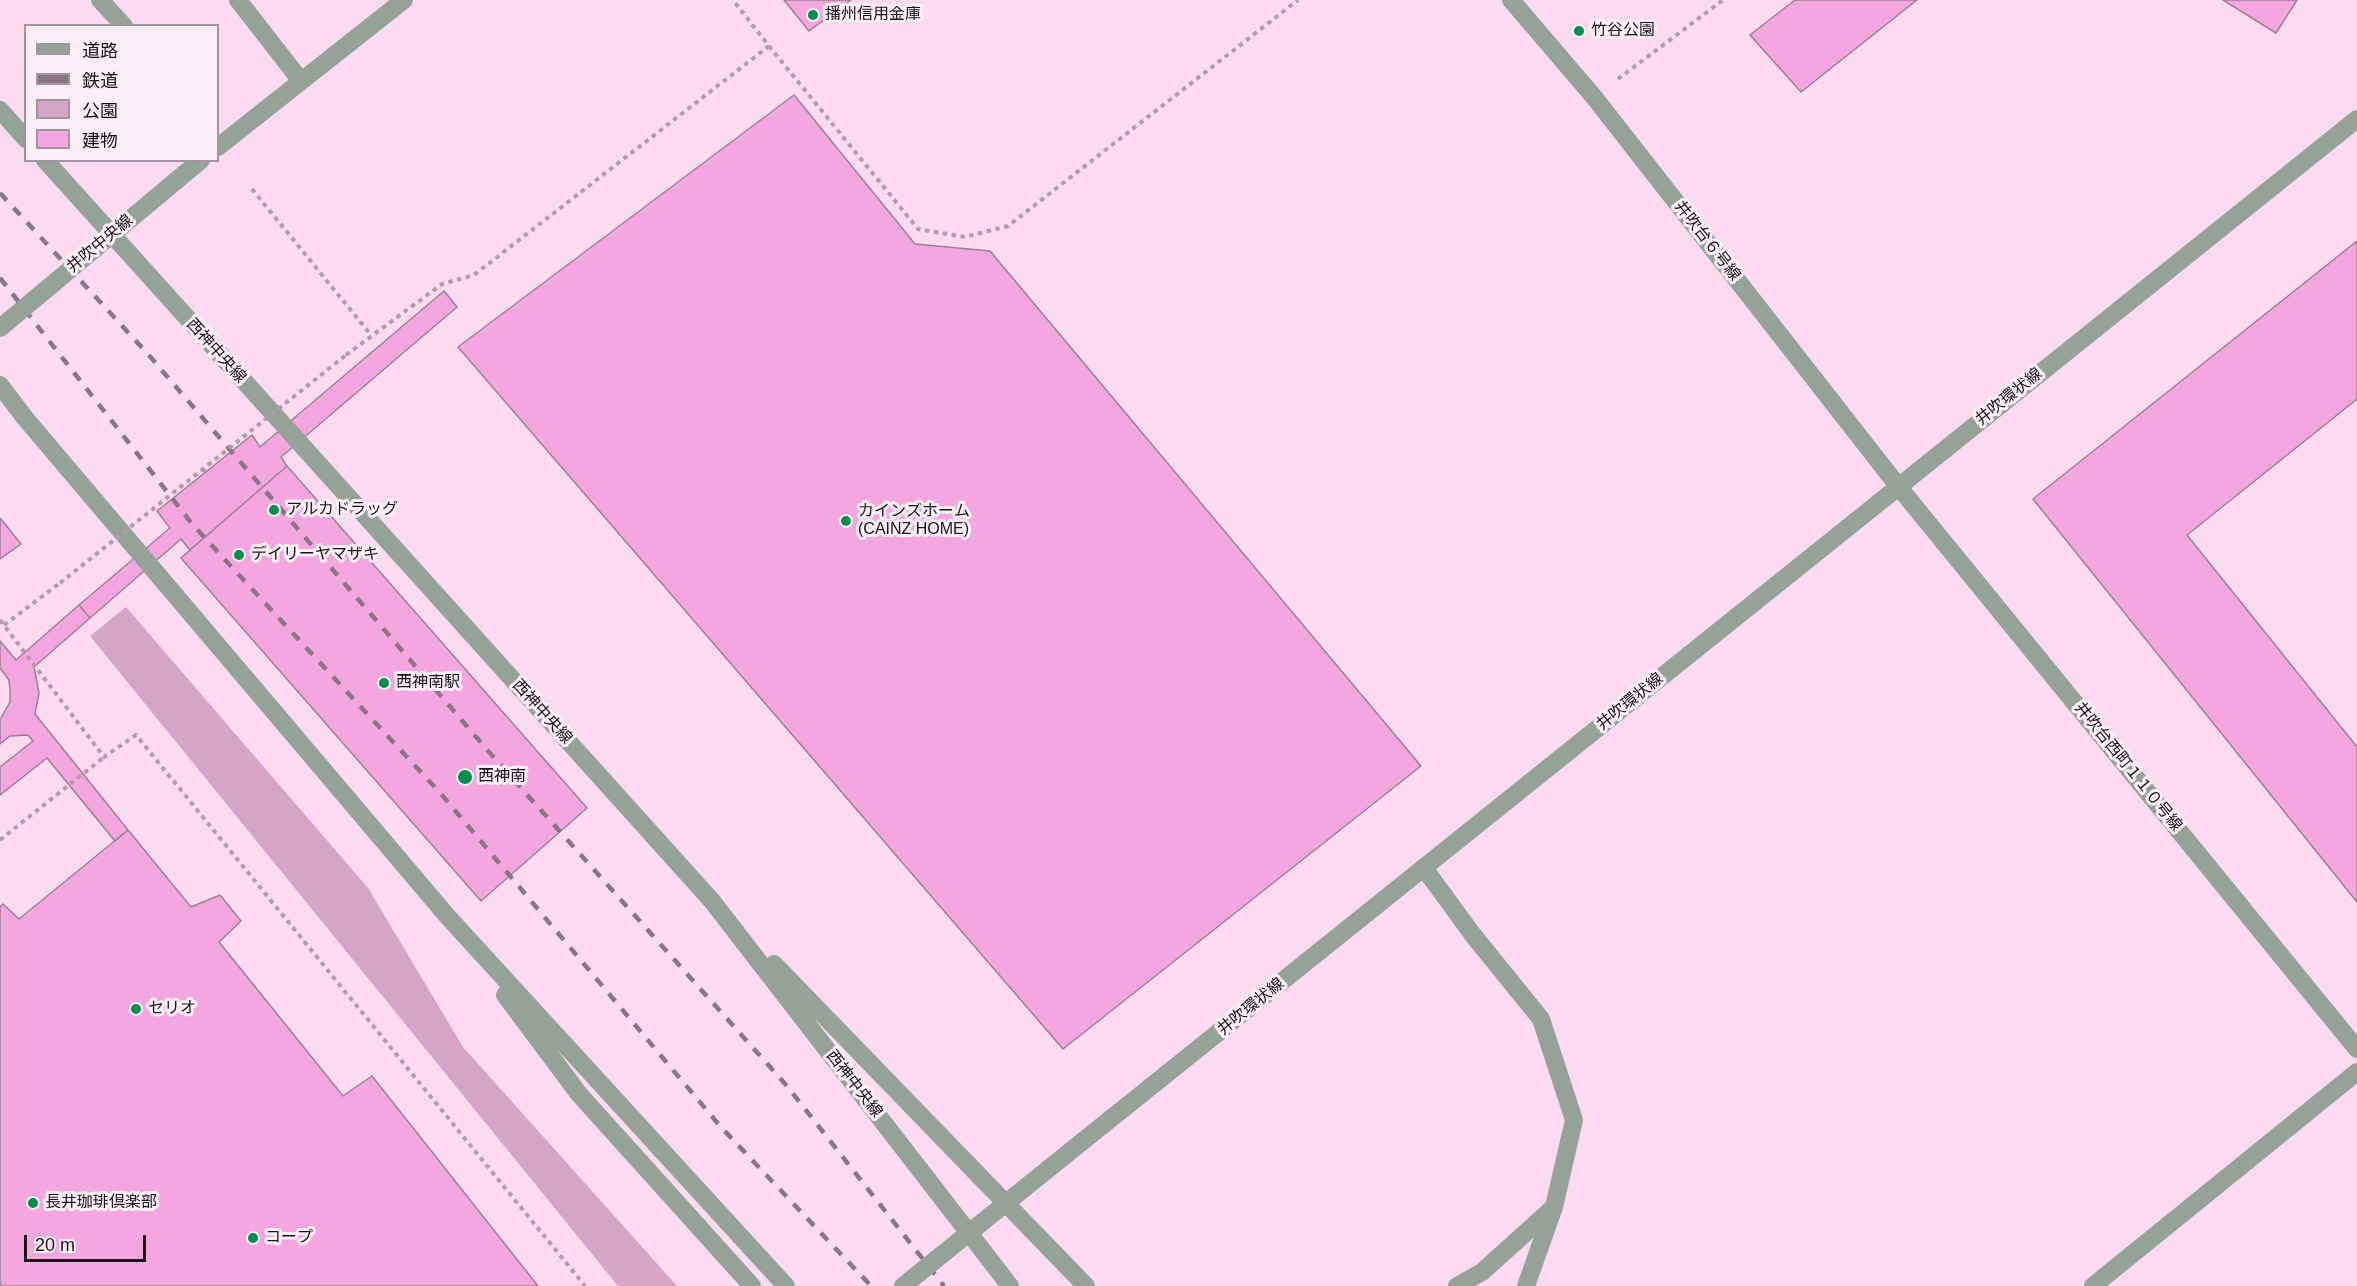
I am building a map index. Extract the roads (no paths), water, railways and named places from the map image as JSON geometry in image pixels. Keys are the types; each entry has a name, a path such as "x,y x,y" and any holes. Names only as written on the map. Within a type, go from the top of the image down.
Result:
{"street":[{"path":"100,0 122,24"},
{"path":"238,0 301,81"},
{"path":"219,146 404,0"},
{"name":"井吹台６号線","path":"1511,0 1594,98 1898,486"},
{"path":"0,110 24,137"},
{"name":"井吹環状線","path":"903,1286 2357,118"},
{"name":"西神中央線","path":"47,162 712,901 1010,1286"},
{"name":"井吹中央線","path":"0,328 199,162"},
{"path":"0,385 32,427 448,917 786,1286"},
{"name":"井吹台西町１１０号線","path":"1898,486 2357,1048"},
{"path":"1424,868 1473,935 1541,1019 1574,1120 1554,1207 1526,1286"},
{"path":"712,901 1086,1286"},
{"path":"448,917 579,1094 752,1286"},
{"path":"2092,1286 2357,1072"},
{"path":"1457,1286 1482,1272 1554,1207"}],"railway":[{"path":"0,193 147,353 489,752 787,1086 944,1286"},
{"path":"0,278 193,525 442,795 720,1126 871,1286"}],"place":[{"name":"播州信用金庫","path":"813,15"},
{"name":"竹谷公園","path":"1579,31"},
{"name":"アルカドラッグ","path":"274,510"},
{"name":"カインズホーム (CAINZ HOME)","path":"846,521"},
{"name":"デイリーヤマザキ","path":"239,555"},
{"name":"西神南駅","path":"384,683"},
{"name":"西神南","path":"465,777"},
{"name":"セリオ","path":"136,1009"},
{"name":"長井珈琲倶楽部","path":"33,1203"},
{"name":"コープ","path":"253,1238"}]}
